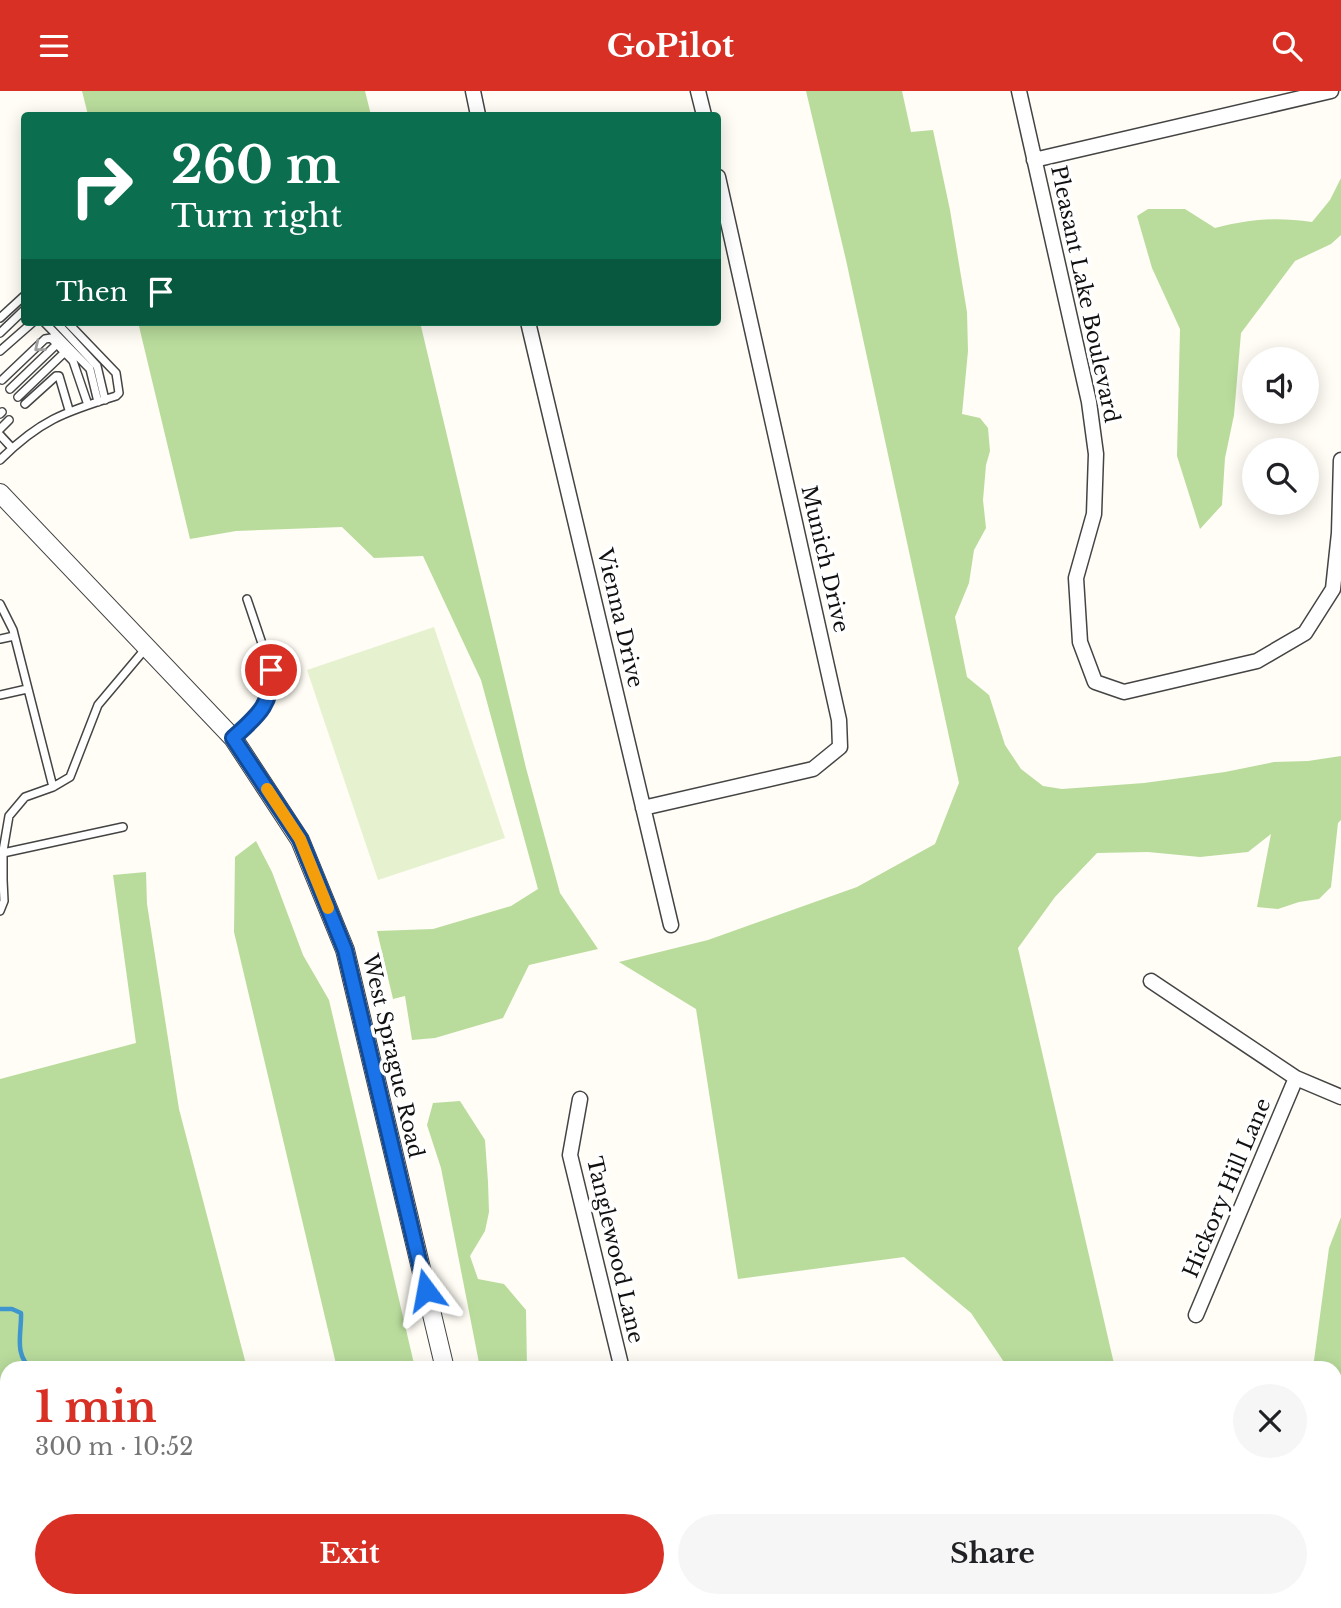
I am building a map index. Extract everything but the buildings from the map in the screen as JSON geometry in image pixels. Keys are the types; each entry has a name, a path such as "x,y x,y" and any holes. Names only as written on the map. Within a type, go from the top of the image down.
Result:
{"street":[{"path":"472,91 477,112"},
{"path":"698,91 703,112"},
{"name":"Pleasant Lake Boulevard","path":"1019,91 1090,402 1096,454 1094,514 1076,578 1080,642 1095,682 1124,692 1258,661 1305,633 1333,589 1339,533 1341,460"},
{"path":"1034,160 1331,91"},
{"name":"Munich Drive","path":"643,808 813,769 840,747 839,720 721,190"},
{"name":"Vienna Drive","path":"529,326 671,925"},
{"name":"West Sprague Road","path":"0,493 233,738 300,839 345,950 442,1361"},
{"path":"1151,981 1296,1078 1341,1097"},
{"name":"Hickory Hill Lane","path":"1196,1315 1296,1078"},
{"name":"Tanglewood Lane","path":"580,1099 570,1156 620,1361"}],"lane":[{"path":"0,318 21,299"},
{"path":"0,333 21,313"},
{"path":"0,351 28,326"},
{"path":"48,326 90,369 102,401"},
{"path":"60,326 97,366 102,401"},
{"path":"0,460 48,421 69,410 102,401 119,393 116,373 71,326"},
{"path":"2,380 45,339 51,338 77,370 88,405"},
{"path":"10,389 57,344"},
{"path":"18,397 65,352"},
{"path":"25,404 59,376 69,410"},
{"path":"0,429 9,420"},
{"path":"0,435 12,448"},
{"path":"233,738 257,716 270,694 271,670 247,599"},
{"path":"0,604 14,636 53,787"},
{"path":"0,639 14,636"},
{"path":"0,911 5,901 1,880 9,816 25,797 53,787 70,777 98,705 146,647"},
{"path":"0,695 27,689"},
{"path":"3,853 123,827"}],"green space":[{"path":"82,91 365,91 370,112 87,112"},
{"path":"806,91 902,91 911,132 933,130 950,210 967,312 968,351 962,414 980,418 988,428 990,451 983,500 986,528 974,550 969,583 955,617 967,677 989,695 1005,745 1021,769 1043,786 1062,789 1144,783 1274,762 1341,756 1341,820 1338,823 1331,887 1319,899 1278,909 1257,907 1271,834 1248,852 1200,857 1148,852 1097,853 1055,897 1018,948 1113,1361 1003,1361 971,1313 904,1257 738,1279 696,1009 619,962 708,940 857,887 935,844 959,783 846,260"},
{"path":"1341,178 1341,235 1331,244 1295,261 1241,333 1234,415 1225,458 1222,505 1200,529 1177,456 1180,329 1152,268 1137,216 1148,209 1185,209 1215,228 1263,220 1312,222 1330,200"},
{"path":"139,326 421,326 526,768 560,893 598,949 529,965 503,1018 435,1038 412,1040 405,996 393,999 377,931 433,929 511,906 538,889 481,680 423,556 374,558 342,527 236,531 190,539"},
{"path":"434,627 505,838 378,880 307,670"},
{"path":"256,841 272,872 303,955 329,1000 413,1361 335,1361 234,932 235,857"},
{"path":"146,872 147,904 179,1109 245,1361 0,1361 0,1079 136,1043 113,875"},
{"path":"460,1101 485,1140 489,1212 485,1231 470,1256 478,1279 504,1284 526,1310 527,1361 479,1361 441,1168 427,1125 433,1103"},
{"path":"1341,1217 1341,1361 1314,1361 1329,1248"}],"waterway":[{"path":"0,1309 12,1309 21,1313 20,1350 25,1361"}],"slow traffic":[{"path":"267,789 300,839 328,908"}],"route":[{"path":"271,670 270,694 265,706 233,738 300,839 345,950 426,1290"}]}
